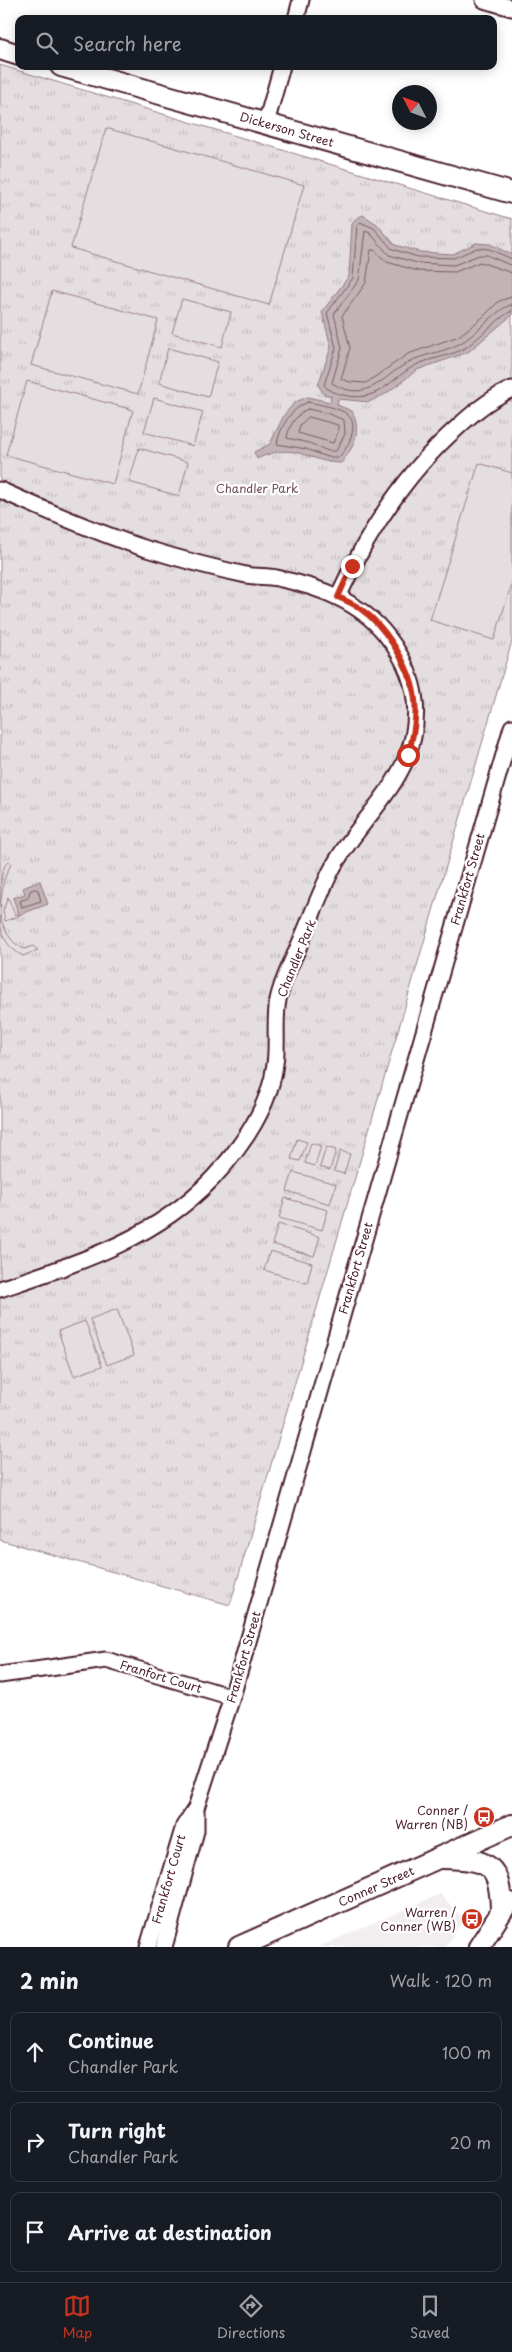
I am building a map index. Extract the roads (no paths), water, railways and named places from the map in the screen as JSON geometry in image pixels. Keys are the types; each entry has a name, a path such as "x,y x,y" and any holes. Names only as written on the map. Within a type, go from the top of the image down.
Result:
{"street":[{"path":"297,15 301,0"},
{"path":"484,0 512,8"},
{"path":"0,50 15,54"},
{"name":"Dickerson Street","path":"75,70 512,193"},
{"path":"266,123 281,70"},
{"path":"338,597 352,566 377,522 417,468 452,431 480,407 512,389"},
{"name":"Chandler Park","path":"0,490 77,524 145,548 214,568 250,576 276,577 338,597 362,609 388,636 409,672 415,694 414,734 400,774 360,826 331,871 288,971 278,1001 272,1078 262,1107 242,1141 221,1168 189,1200 166,1218 136,1237 91,1258 0,1288"},
{"name":"Frankfort Street","path":"196,1808 232,1697 512,727"},
{"name":"Franfort Court","path":"0,1675 106,1660 232,1697"},
{"name":"Frankfort Court","path":"148,1947 184,1826 196,1808"},
{"name":"Frankfort Court","path":"164,1947 196,1831 196,1808"},
{"name":"Conner Street","path":"239,1947 512,1825"},
{"path":"438,1858 468,1859 492,1870 499,1879 507,1904 479,1947"}],"water":[{"path":"363,215 377,224 395,245 420,252 453,254 476,243 490,244 512,255 512,315 468,352 417,370 387,393 369,402 338,399 337,405 352,411 356,425 353,445 341,463 282,451 257,459 254,452 270,444 284,415 295,402 308,397 330,402 331,396 324,394 318,385 331,347 322,312 349,276 352,224"},
{"path":"40,881 48,904 19,915 13,898 25,894 23,888"}],"place":[{"name":"Conner / Warren (NB)","path":"484,1817"},
{"name":"Warren / Conner (WB)","path":"472,1919"}]}
